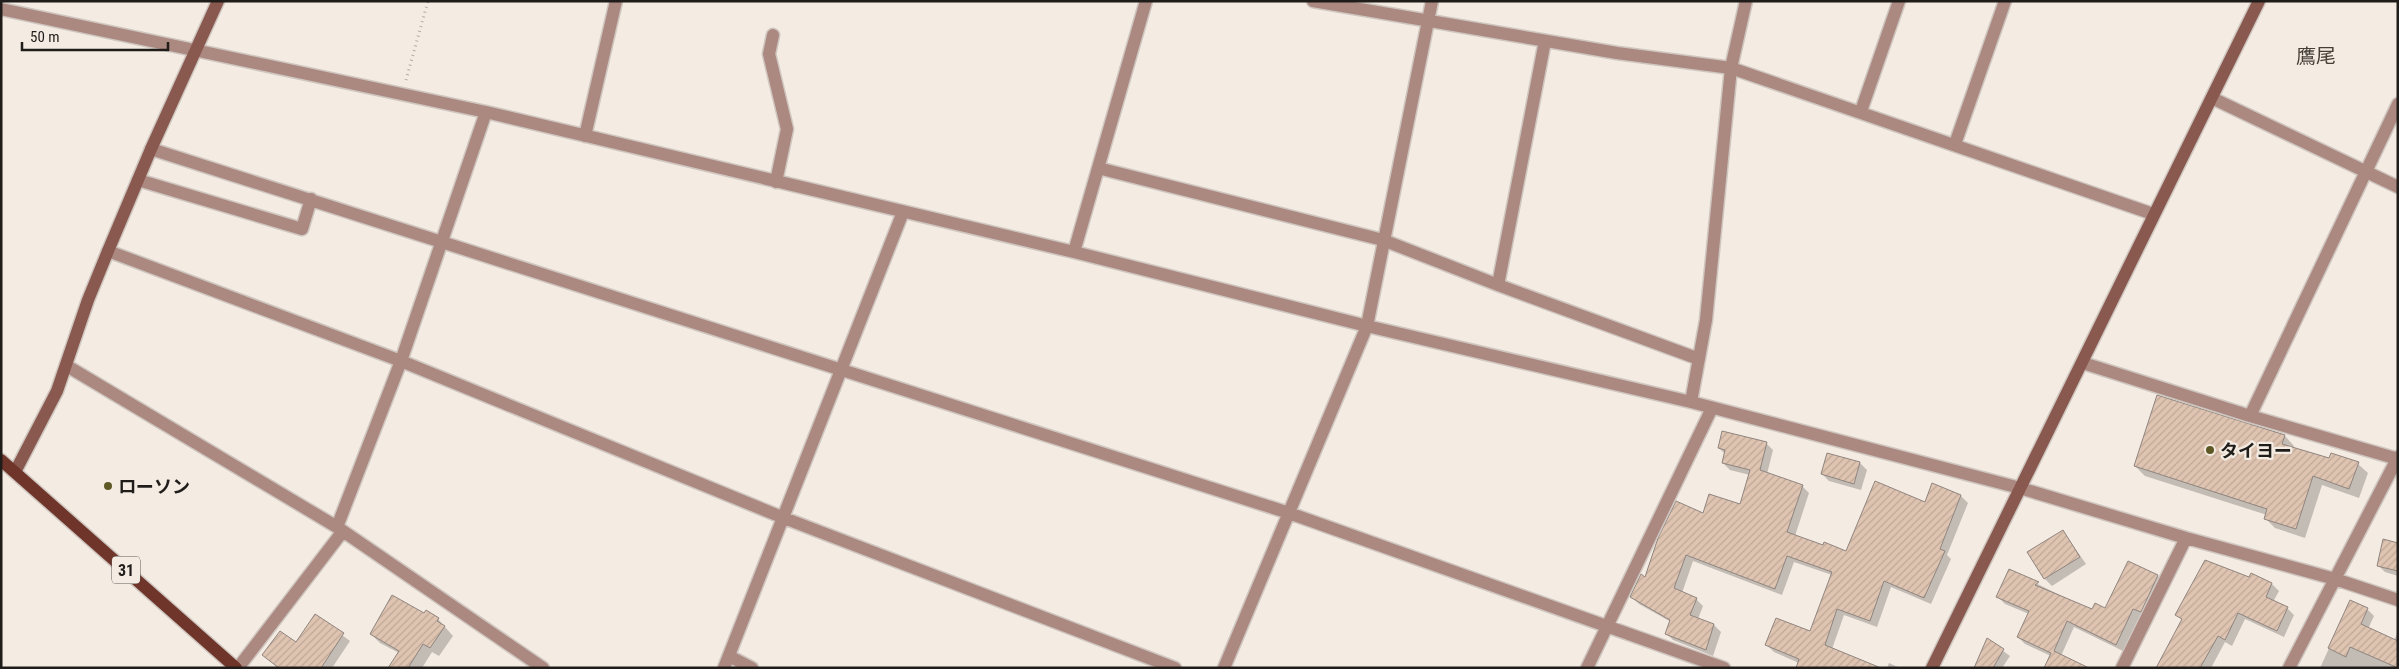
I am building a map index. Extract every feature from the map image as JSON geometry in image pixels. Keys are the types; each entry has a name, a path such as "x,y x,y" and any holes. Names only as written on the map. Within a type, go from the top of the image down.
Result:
{"main road":[{"name":"31","path":"1,460 237,668"}],"street":[{"path":"15,472 46,415 67,366 88,300 108,251 151,149 218,1"},
{"path":"585,136 616,1"},
{"path":"1074,252 1146,1"},
{"path":"1313,1 1545,41 1731,68 1861,111 2153,214"},
{"path":"1224,668 1367,326 1432,1"},
{"path":"1691,402 1706,320 1731,68 1746,1"},
{"path":"1861,111 1899,1"},
{"path":"1955,144 2005,1"},
{"path":"1932,668 2259,1"},
{"path":"1,9 402,92 1074,252 1367,326 1691,402 2020,488 2186,538 2335,579 2398,600"},
{"path":"773,35 769,54 788,129 776,182"},
{"path":"1498,285 1545,41"},
{"path":"2212,98 2398,187"},
{"path":"2250,416 2398,104"},
{"path":"237,668 340,529 401,361 486,112"},
{"path":"151,149 443,241 839,371 1289,513 1608,625 1724,668"},
{"path":"1098,168 1383,240 1498,285 1699,359"},
{"path":"138,180 302,230 311,199"},
{"path":"752,668 726,662 903,212"},
{"path":"108,251 401,361 784,518 1175,668"},
{"path":"2083,363 2250,416 2397,458 2289,668"},
{"path":"67,366 340,529 542,668"},
{"path":"1587,668 1712,408"},
{"path":"2122,668 2186,538"}],"path":[{"path":"402,92 428,1"}],"building":[{"name":"タイヨー","path":"2157,395 2285,435 2282,444 2329,458 2331,453 2359,462 2349,489 2313,476 2296,529 2264,519 2267,509 2134,466"},
{"path":"1722,431 1767,442 1760,470 1803,485 1787,532 1823,545 1824,542 1846,551 1875,481 1925,502 1932,483 1961,495 1940,549 1945,551 1924,598 1884,581 1870,621 1837,609 1825,645 1881,668 1796,668 1799,659 1765,645 1776,618 1810,631 1832,572 1787,556 1775,589 1686,555 1674,588 1697,598 1690,615 1714,624 1706,650 1665,634 1670,620 1630,597 1641,574 1645,577 1658,538 1676,501 1703,513 1709,494 1740,504 1750,470 1722,463 1725,450 1718,448"},
{"path":"1827,453 1860,462 1854,484 1821,474"},
{"path":"2063,530 2080,557 2044,579 2027,552"},
{"path":"2383,539 2398,543 2398,571 2377,566"},
{"path":"2205,560 2249,577 2251,573 2272,583 2266,597 2288,607 2277,631 2238,613 2225,640 2218,636 2200,668 2156,668 2182,619 2175,615"},
{"path":"2128,561 2158,575 2141,612 2133,609 2116,645 2067,621 2054,651 2089,668 2044,668 2051,653 2017,637 2029,611 1996,597 2009,569 2039,582 2035,585 2092,609 2095,603 2105,608"},
{"path":"392,595 424,613 426,610 439,618 437,621 445,626 430,648 423,644 408,668 388,668 399,651 370,634"},
{"path":"2350,600 2368,608 2361,624 2398,641 2398,668 2350,647 2346,657 2328,648"},
{"path":"315,614 344,633 321,668 279,668 262,655 280,631 296,642"},
{"path":"1987,638 2004,649 1993,668 1974,668"}],"place":[{"name":"タイヨー","path":"2210,450"},
{"name":"ローソン","path":"108,486"}],"district":[{"name":"鷹尾","path":"2316,56"}]}
